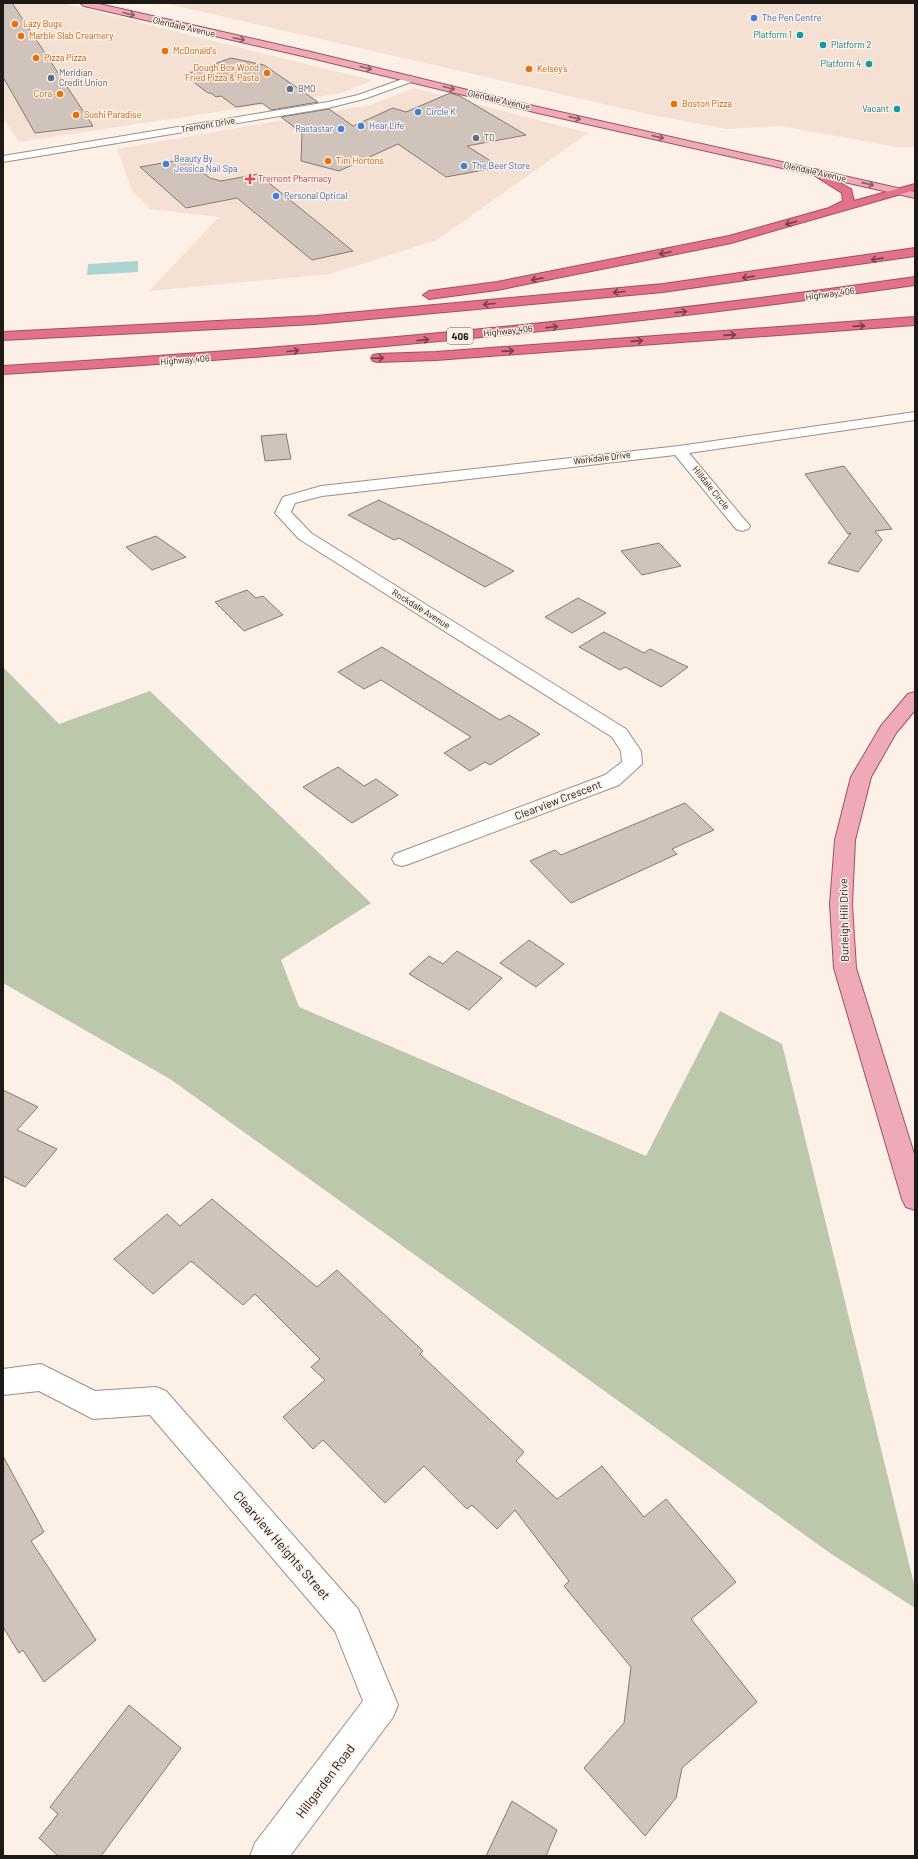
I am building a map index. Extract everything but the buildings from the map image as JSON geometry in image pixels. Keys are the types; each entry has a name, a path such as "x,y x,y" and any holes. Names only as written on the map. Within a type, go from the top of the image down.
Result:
{"highway":[{"path":"816,172 847,191 849,195 848,203 829,212"},
{"path":"420,297 497,286 634,260 731,239 915,187"},
{"path":"10,336 315,320 647,290 915,252"},
{"name":"Highway 406","path":"3,370 187,360 420,341 807,297 915,281"},
{"path":"10,336 231,318 389,301"},
{"path":"3,370 443,356 915,321"}],"main road":[{"name":"Glendale Avenue","path":"84,3 915,194"},
{"name":"Glendale Avenue","path":"119,3 386,63"},
{"path":"411,79 431,73"},
{"path":"900,178 915,182"},
{"name":"Burleigh Hill Drive","path":"915,698 888,730 861,777 845,840 842,904 845,968 915,1199"}],"street":[{"name":"Tremont Drive","path":"3,159 346,101 411,79"},
{"name":"Warkdale Drive","path":"289,500 321,491 679,450 915,416"},
{"name":"Hilldale Circle","path":"679,450 742,526"},
{"name":"Rockdale Avenue","path":"289,500 283,513 305,536 577,706"},
{"name":"Clearview Crescent","path":"402,859 612,780 632,764 631,751 619,733 577,706"},
{"name":"Clearview Heights Street","path":"3,1382 41,1377 93,1405 156,1401 347,1620 381,1705"},
{"name":"Hillgarden Road","path":"268,1856 381,1705"}],"shaded area":[{"path":"3,3 63,3 373,80 342,93 19,142 3,118"},
{"path":"164,3 915,3 915,147 897,147 781,126 726,129 647,114"},
{"path":"414,88 588,133 437,240 330,274 149,291 219,217 150,209 132,190 117,149 370,105"}],"green space":[{"path":"3,667 59,724 150,691 371,903 281,960 299,1007 646,1156 720,1011 782,1044 915,1588 915,1608 830,1553 170,1079 3,983"}],"water":[{"path":"138,261 138,272 87,275 88,264"}],"place":[{"name":"The Pen Centre","path":"754,18"},
{"name":"Lazy Bugs","path":"15,24"},
{"name":"Platform 1","path":"800,35"},
{"name":"Marble Slab Creamery","path":"21,36"},
{"name":"Platform 2","path":"823,45"},
{"name":"McDonald's","path":"165,51"},
{"name":"Pizza Pizza","path":"36,58"},
{"name":"Platform 4","path":"869,64"},
{"name":"Kelsey's","path":"529,69"},
{"name":"Dough Box Wood Fried Pizza & Pasta","path":"267,73"},
{"name":"Meridian Credit Union","path":"51,78"},
{"name":"BMO","path":"290,89"},
{"name":"Cora","path":"60,94"},
{"name":"Boston Pizza","path":"674,104"},
{"name":"Vacant","path":"897,109"},
{"name":"Circle K","path":"418,112"},
{"name":"Sushi Paradise","path":"76,115"},
{"name":"Hear Life","path":"361,126"},
{"name":"Rastastar","path":"341,129"},
{"name":"TD","path":"476,138"},
{"name":"Tim Hortons","path":"328,161"},
{"name":"Beauty By Jessica Nail Spa","path":"166,164"},
{"name":"The Beer Store","path":"464,166"},
{"name":"Tremont Pharmacy","path":"250,179"},
{"name":"Personal Optical","path":"276,196"}]}
